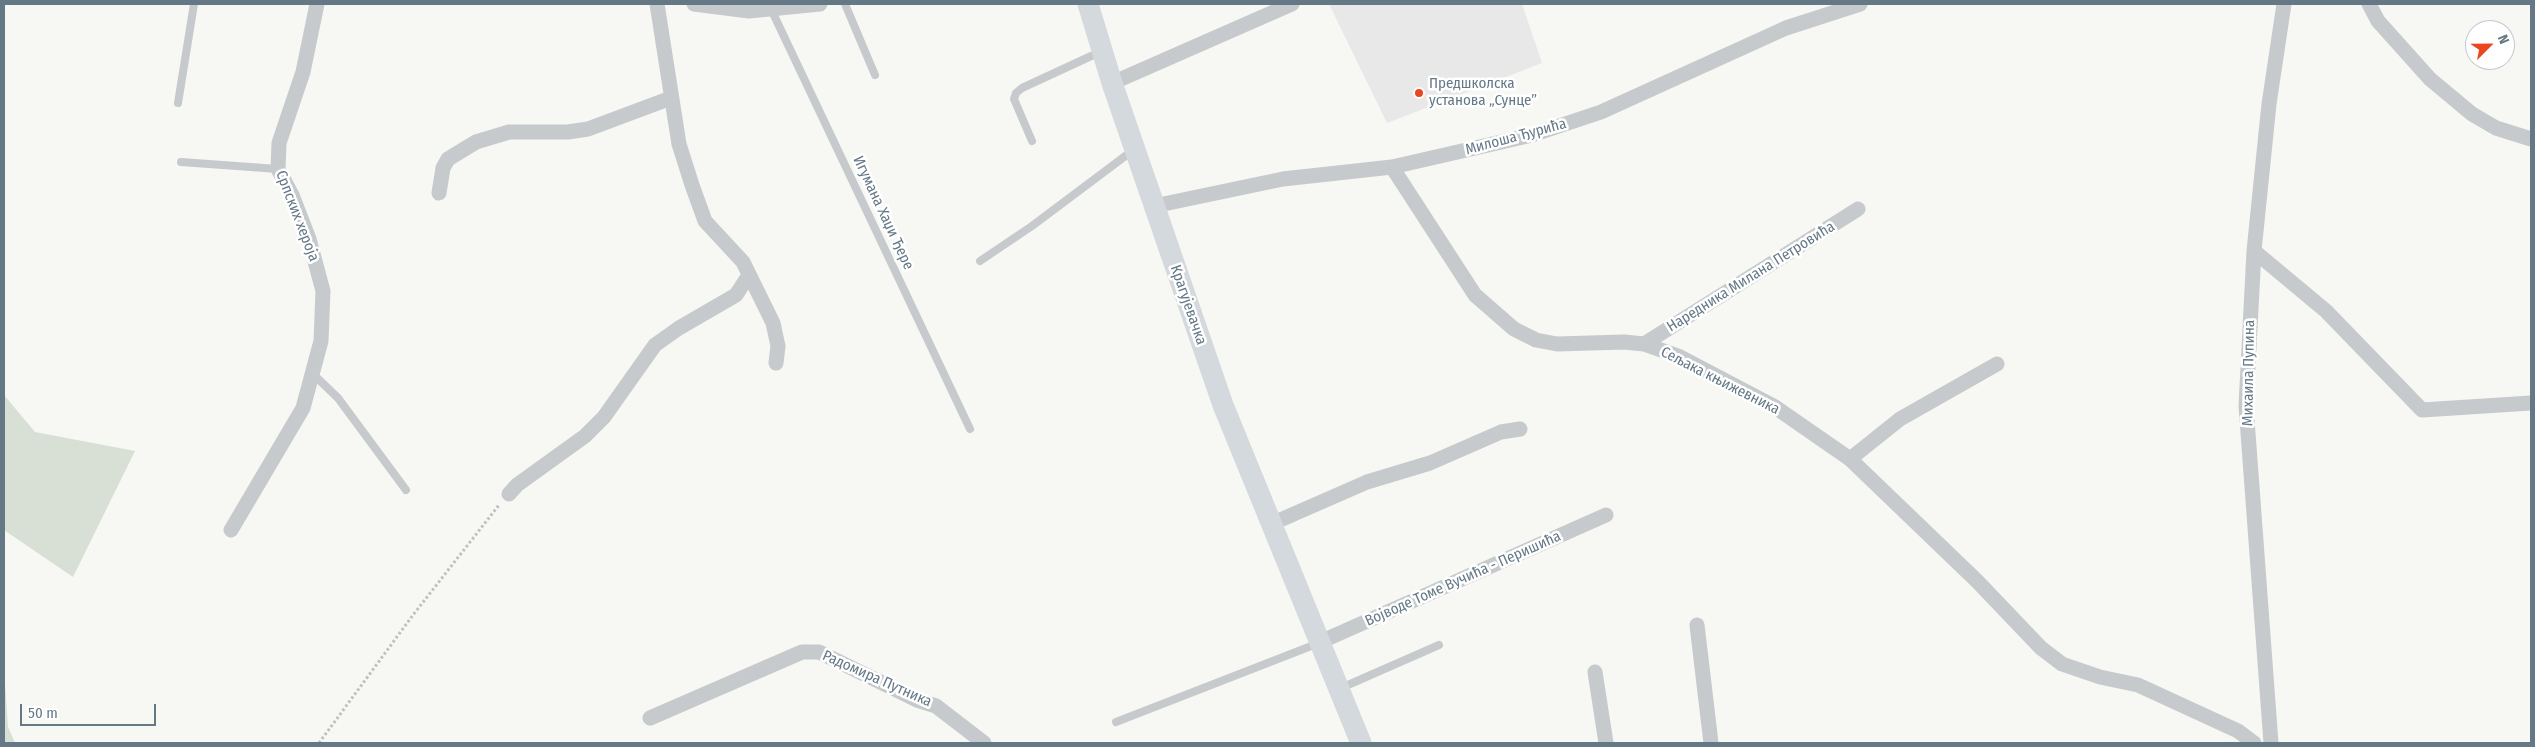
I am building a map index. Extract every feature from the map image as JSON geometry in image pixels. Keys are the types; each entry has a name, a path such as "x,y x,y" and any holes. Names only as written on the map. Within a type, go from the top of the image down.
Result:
{"main road":[{"name":"Крагујевачка","path":"1088,4 1112,83 1223,405 1361,743"}],"street":[{"name":"Српских хероја","path":"231,530 303,408 321,341 323,291 309,239 292,195 278,169 279,143 303,72 317,4"},
{"path":"657,4 678,144 706,220 743,262 773,324 778,346 776,363"},
{"path":"694,4 749,11 820,4"},
{"path":"1112,83 1292,4"},
{"name":"Милоша Ђурића","path":"1154,206 1283,179 1392,167 1532,135 1601,112 1786,28 1860,4"},
{"name":"Михаила Пупина","path":"2271,743 2246,406 2254,250 2269,104 2284,4"},
{"path":"2369,4 2378,21 2430,79 2472,114 2496,128 2531,139"},
{"path":"439,193 443,168 448,159 476,142 509,132 568,132 588,129 671,98"},
{"name":"Сељака књижевника","path":"1392,167 1474,295 1514,329 1536,340 1557,344 1624,342 1644,344 1678,356 1775,408 1850,459 1977,582 2041,648 2062,664 2100,677 2138,685 2238,731 2254,743"},
{"name":"Наредника Милана Петровића","path":"1644,344 1858,209"},
{"path":"2254,250 2326,311 2422,410 2531,403"},
{"path":"508,494 517,485 585,436 604,417 655,346 679,328 736,295 749,275"},
{"path":"1850,459 1900,419 1997,364"},
{"path":"1271,524 1367,482 1430,463 1502,432 1520,429"},
{"name":"Војводе Томе Вучића - Перишића","path":"1320,642 1606,515"},
{"path":"1697,625 1711,743"},
{"name":"Радомира Путника","path":"650,718 802,652 819,652 917,700 936,706 984,743"},
{"path":"1594,672 1606,743"}],"lane":[{"path":"178,103 194,4"},
{"path":"844,4 874,75"},
{"name":"Игумана Хаџи Ђере","path":"771,9 970,429"},
{"path":"1032,141 1014,99 1016,93 1102,51"},
{"path":"980,261 1032,226 1135,149"},
{"path":"181,162 278,169"},
{"path":"313,374 338,398 406,490"},
{"path":"1116,722 1320,642"},
{"path":"1339,689 1439,645"}],"path":[{"path":"319,743 413,615 508,494"}],"shaded area":[{"name":"Предшколска установа „Сунце”","path":"1329,4 1522,4 1542,63 1387,123"},
{"path":"4,395 35,432 135,451 73,577 4,530"},
{"path":"4,669 8,727 15,743 4,743"}],"place":[{"name":"Предшколска установа „Сунце”","path":"1419,93"}]}
